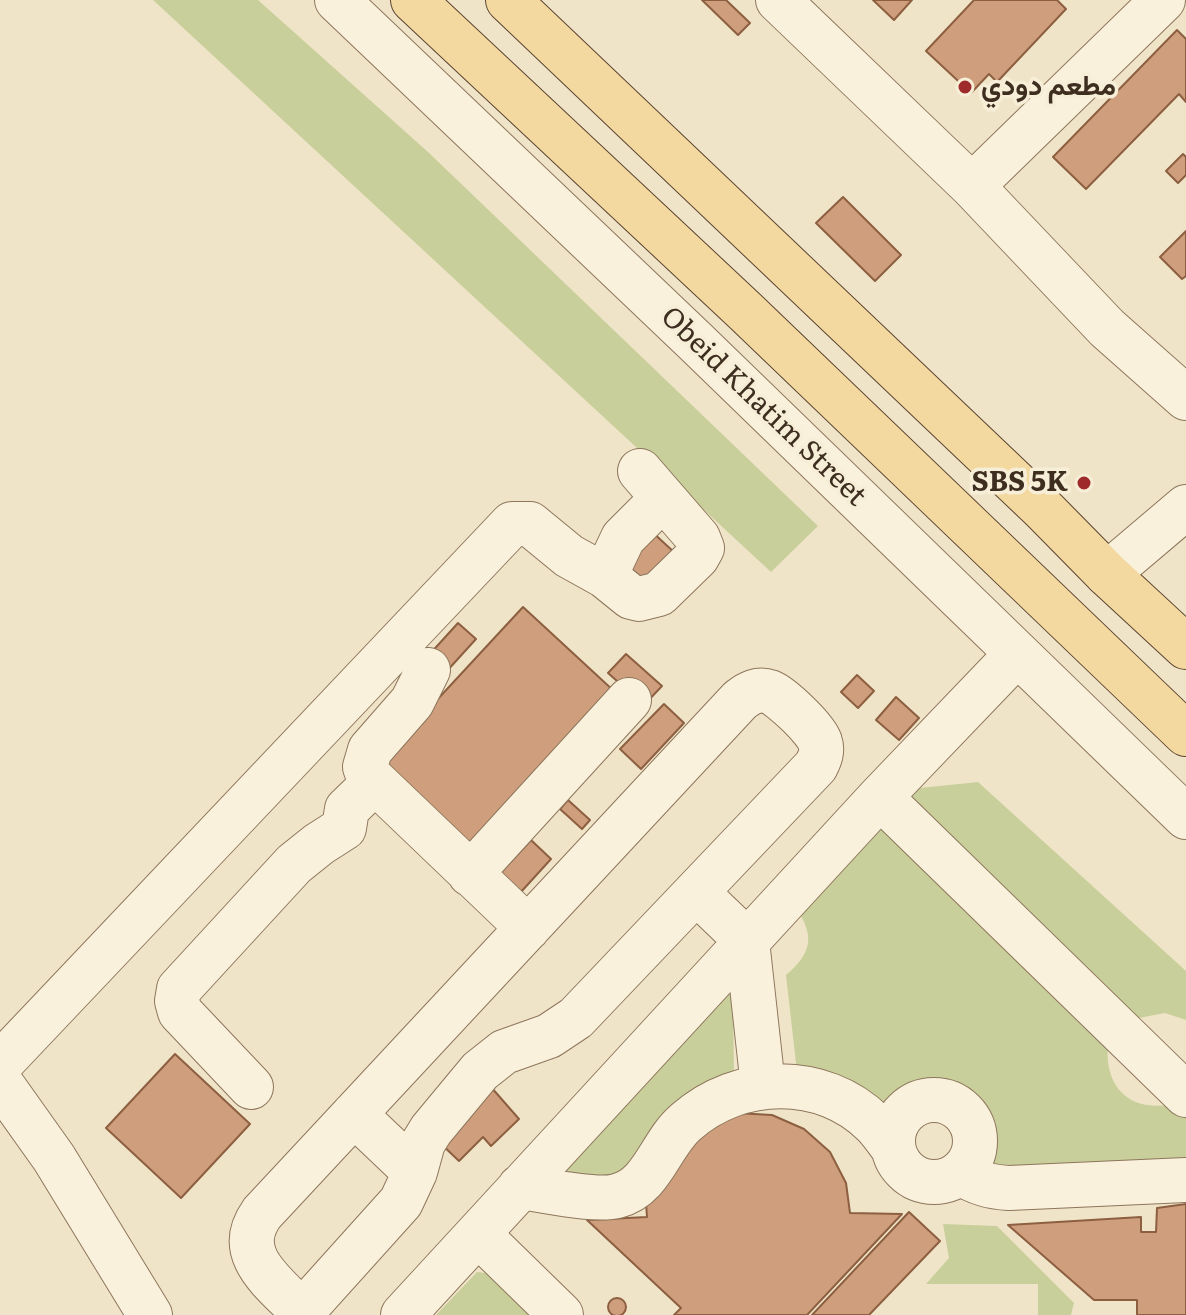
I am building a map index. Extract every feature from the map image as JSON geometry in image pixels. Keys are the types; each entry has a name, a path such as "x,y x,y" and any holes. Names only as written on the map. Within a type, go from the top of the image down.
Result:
{"main road":[{"name":"Obeid Khatim Street","path":"413,0 745,311 1186,734"},
{"path":"508,0 1186,647"}],"street":[{"name":"Obeid Khatim Street","path":"337,0 708,353 1186,817"},
{"path":"778,0 972,186 1107,328 1186,398"},
{"path":"972,186 1147,5"},
{"path":"0,1064 512,524 530,524 569,556 605,576 631,597 659,594 702,548 698,538 652,485 605,576"},
{"path":"1107,574 1186,507"},
{"path":"403,1315 880,797 1017,654"},
{"path":"428,670 412,702 390,724 366,758 368,775 528,928"},
{"path":"759,690 770,692 818,736 821,746 816,766 576,1018 549,1036 504,1052 480,1071 431,1130 401,1202 304,1314 252,1255 250,1241 253,1226 528,928 749,693 759,690"},
{"path":"470,874 629,700"},
{"path":"251,1087 180,1012 177,1001 179,989 294,864 344,828 347,809 375,782"},
{"path":"880,797 1186,1095"},
{"path":"696,892 747,941 763,1086"},
{"path":"455,1006 504,1052"},
{"path":"0,1082 54,1158 150,1315"},
{"path":"520,1187 602,1198 617,1196 643,1181 666,1144 685,1122 708,1105 734,1093 763,1086 793,1086 823,1093 851,1105 874,1124 893,1148 898,1162 907,1173 919,1180 947,1181 960,1173 970,1162 975,1149 975,1135 971,1121 962,1110 949,1102 921,1102 899,1120 893,1148"},
{"path":"354,1114 415,1172"},
{"path":"960,1173 992,1187 1009,1188 1186,1180"},
{"path":"478,1234 561,1315"}],"green space":[{"path":"153,0 258,0 428,152 818,526 771,572"},
{"path":"978,782 1186,971 1186,1020 1165,1013 1134,1019 906,801 920,788"},
{"path":"881,826 1108,1047 1111,1076 1121,1092 1147,1105 1186,1104 1186,1162 1000,1171 982,1164 984,1126 974,1107 949,1090 934,1086 905,1089 881,1107 797,1072 786,975 806,952 808,936 796,908"},
{"path":"723,987 733,993 734,1078 623,1186 555,1176"},
{"path":"943,1224 997,1226 1074,1303 1071,1315 1038,1315 1038,1284 926,1284 949,1258"},
{"path":"477,1272 492,1274 535,1315 436,1315"}],"building":[{"path":"702,0 726,0 750,23 738,35"},
{"path":"873,0 912,0 894,20"},
{"path":"974,0 1057,0 1066,9 997,82 989,74 971,93 926,51"},
{"path":"1177,30 1186,39 1186,102 1179,94 1086,189 1053,157"},
{"path":"1183,154 1186,157 1186,175 1178,183 1166,171"},
{"path":"843,197 901,255 875,281 816,223"},
{"path":"1186,231 1186,276 1182,279 1160,257"},
{"path":"650,530 675,553 646,583 621,560"},
{"path":"523,607 615,692 465,853 373,769"},
{"path":"458,623 476,639 446,672 428,656"},
{"path":"626,654 662,686 644,705 608,673"},
{"path":"857,675 874,691 858,708 841,692"},
{"path":"896,697 919,718 899,740 876,720"},
{"path":"664,704 684,723 641,769 620,749"},
{"path":"568,800 590,820 582,829 560,809"},
{"path":"531,840 551,859 510,904 489,885"},
{"path":"175,1054 250,1124 181,1198 106,1128"},
{"path":"491,1087 519,1119 491,1146 483,1137 459,1161 438,1141"},
{"path":"736,1113 772,1115 804,1129 830,1152 846,1183 850,1213 902,1214 807,1315 674,1315 681,1308 587,1220 647,1217 646,1203 675,1144"},
{"path":"1186,1204 1186,1315 1137,1315 1137,1300 1094,1300 1008,1225 1141,1217 1141,1232 1156,1232 1157,1208"},
{"path":"909,1212 940,1241 869,1315 812,1315"},
{"path":"613,1298 621,1298 626,1307 624,1314 613,1316 608,1311 608,1303"}],"place":[{"name":"مطعم دودي","path":"965,87"},
{"name":"SBS 5K","path":"1084,483"}]}
